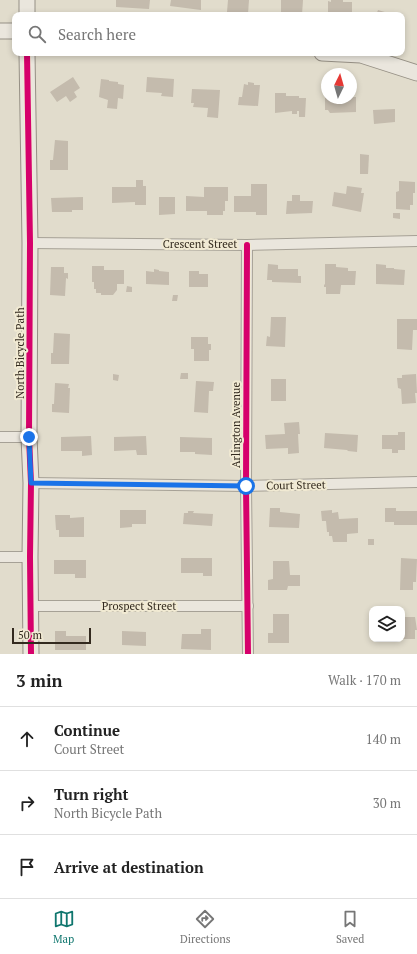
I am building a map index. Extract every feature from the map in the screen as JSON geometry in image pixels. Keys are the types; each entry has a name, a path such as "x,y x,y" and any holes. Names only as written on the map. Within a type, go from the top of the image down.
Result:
{"street":[{"path":"27,0 27,12"},
{"path":"0,31 12,31"},
{"name":"North Bicycle Path","path":"27,56 30,243 29,437 31,483 31,654"},
{"path":"363,56 417,73"},
{"name":"Crescent Street","path":"30,243 247,244 417,241"},
{"name":"Arlington Avenue","path":"247,244 246,486 248,654"},
{"path":"0,437 29,437"},
{"name":"Court Street","path":"31,483 246,486 417,482"},
{"path":"0,557 30,557"},
{"name":"Prospect Street","path":"30,606 248,606"}],"building":[{"path":"116,0 150,0 149,9 116,7"},
{"path":"171,0 201,0 201,10 170,6"},
{"path":"228,0 249,0 248,12 227,12"},
{"path":"281,0 303,0 302,12 281,12"},
{"path":"331,0 343,0 343,2 352,2 352,12 328,12 328,1 331,2"},
{"path":"73,77 80,88 74,92 77,97 70,102 66,96 57,102 50,92"},
{"path":"147,77 174,79 173,97 161,96 162,93 146,92"},
{"path":"101,79 118,82 118,84 124,85 123,99 118,98 117,109 107,108 108,100 99,97"},
{"path":"248,82 254,83 254,85 260,85 258,106 238,105 239,97 242,97 244,84 248,85"},
{"path":"192,89 220,90 218,118 207,117 208,108 193,107 194,103 191,103"},
{"path":"275,93 286,93 286,96 299,96 299,98 306,98 305,117 299,117 299,111 297,111 297,114 292,114 292,111 275,113"},
{"path":"325,104 356,104 356,112 330,113 328,110 325,110"},
{"path":"395,109 395,122 374,124 373,110"},
{"path":"55,140 68,141 68,170 50,170 50,160 53,160"},
{"path":"360,154 369,155 368,174 360,174"},
{"path":"136,180 143,180 143,186 146,186 146,205 135,205 135,202 112,203 112,187 136,187"},
{"path":"399,181 415,182 413,205 410,205 410,210 396,209 396,192 399,191"},
{"path":"251,184 267,184 267,215 256,215 256,212 234,212 234,196 251,196"},
{"path":"347,186 362,188 361,193 364,193 361,212 332,206 334,192 346,194"},
{"path":"204,187 228,187 228,201 225,201 225,211 223,211 223,215 207,215 207,211 186,211 186,196 204,197"},
{"path":"292,195 300,195 300,201 313,201 312,213 286,214 287,201 292,201"},
{"path":"83,197 83,210 72,210 72,212 52,212 51,198"},
{"path":"159,197 175,197 175,214 159,215"},
{"path":"393,213 400,213 400,219 393,218"},
{"path":"268,264 278,265 278,269 298,269 298,276 301,276 301,283 272,282 272,280 267,280"},
{"path":"325,264 336,264 336,267 348,268 348,271 356,271 355,285 341,285 340,294 326,294 326,287 324,287"},
{"path":"376,264 386,265 386,268 405,270 404,285 376,284"},
{"path":"92,266 104,266 104,270 124,270 124,284 117,284 117,290 113,295 101,295 101,293 96,293 96,289 94,289 94,282 92,282"},
{"path":"51,267 64,267 64,273 68,273 68,279 66,278 65,296 50,295"},
{"path":"154,269 169,272 169,285 146,284 146,271 154,272"},
{"path":"189,271 199,271 199,274 208,274 208,287 189,287"},
{"path":"127,286 132,287 132,292 126,292"},
{"path":"173,295 178,295 177,301 172,301"},
{"path":"271,317 286,317 285,347 266,346 267,336 270,337"},
{"path":"397,319 417,319 417,330 413,330 412,350 397,349"},
{"path":"54,333 70,334 69,364 51,364"},
{"path":"191,337 208,337 208,344 211,344 211,350 209,350 209,361 194,361 194,349 191,349"},
{"path":"181,373 188,373 188,379 180,379"},
{"path":"113,374 119,375 118,381 113,380"},
{"path":"416,374 416,403 402,404 401,389 398,388 397,378 402,378 402,375"},
{"path":"271,379 286,379 286,401 271,401"},
{"path":"196,381 214,382 213,391 209,391 208,413 194,412"},
{"path":"55,383 69,384 69,413 52,412"},
{"path":"299,422 299,453 288,454 288,448 266,449 265,435 285,434 284,423"},
{"path":"398,432 405,432 405,450 398,450 398,453 392,453 392,449 382,449 382,435 398,435"},
{"path":"325,433 358,435 357,452 324,448"},
{"path":"91,436 92,455 82,456 82,451 61,451 61,437"},
{"path":"146,436 147,455 137,455 136,450 114,451 114,437"},
{"path":"180,437 212,438 212,455 195,454 195,452 180,452"},
{"path":"270,508 280,508 280,512 300,514 299,528 269,527"},
{"path":"385,508 396,508 396,511 417,511 417,525 394,525 394,522 385,522"},
{"path":"120,510 146,510 146,524 132,524 132,527 120,528"},
{"path":"332,510 332,513 338,512 339,519 358,518 358,533 347,534 347,542 333,542 332,536 329,536 329,532 327,532 326,521 322,521 321,511"},
{"path":"188,511 194,511 193,513 213,514 212,526 183,524 184,513 188,513"},
{"path":"55,515 70,515 70,518 84,517 84,537 59,537 59,530 56,530"},
{"path":"368,539 374,539 374,545 368,545"},
{"path":"181,558 212,558 212,576 203,576 203,573 181,573"},
{"path":"401,558 417,559 416,582 413,582 413,590 400,590"},
{"path":"54,560 86,560 86,578 75,578 75,574 54,574"},
{"path":"273,561 289,561 290,575 300,575 300,586 288,586 287,590 268,590 268,580 273,579"},
{"path":"273,614 289,614 289,643 268,643 268,633 273,633"},
{"path":"405,617 415,617 417,630 415,630 415,639 405,639"},
{"path":"201,629 211,629 211,650 181,649 182,634 201,634"},
{"path":"55,631 66,631 66,636 86,636 86,650 55,650"},
{"path":"122,631 146,632 146,646 122,645"}],"cycle path":[{"path":"27,56 30,243 29,437 31,483 31,654"},
{"path":"247,245 246,486 248,654"}],"route":[{"path":"29,437 31,483 246,486"}]}
